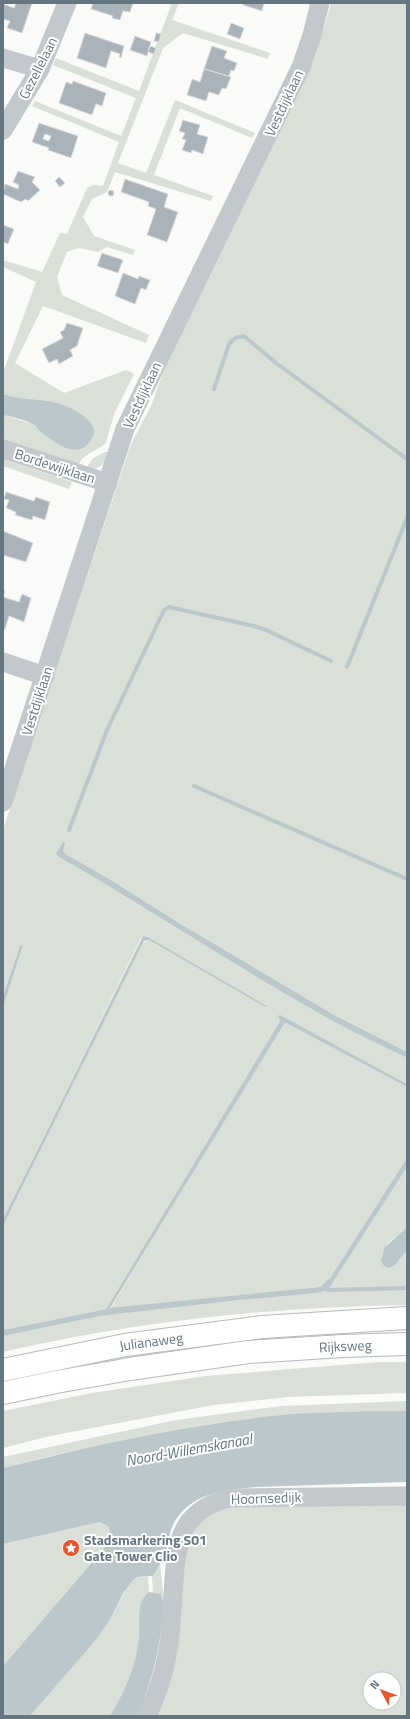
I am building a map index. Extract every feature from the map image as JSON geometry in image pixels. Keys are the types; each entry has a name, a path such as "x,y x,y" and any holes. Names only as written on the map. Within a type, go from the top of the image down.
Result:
{"highway":[{"name":"Rijksweg","path":"301,1325 407,1318"},
{"name":"Julianaweg","path":"3,1370 125,1345 262,1327 301,1325"},
{"name":"Rijksweg","path":"284,1350 407,1344"},
{"name":"Julianaweg","path":"3,1393 130,1369 248,1352 284,1350"}],"street":[{"name":"Gezellelaan","path":"3,130 40,69 67,3"},
{"name":"Vestdijklaan","path":"3,802 125,429 301,67 312,35 320,3"},
{"path":"3,58 40,69"},
{"name":"Bordewijklaan","path":"3,448 108,483"},
{"path":"3,662 45,676"},
{"name":"Hoornsedijk","path":"147,1716 159,1686 168,1650 178,1542 187,1524 198,1513 211,1505 230,1498 407,1496"}],"shaded area":[{"path":"172,3 179,3 172,20 270,53 268,59 183,33 163,48 118,163 146,173 175,100 255,133 252,138 180,108 154,175 213,196 211,201 115,172 107,192 92,199 83,217 94,236 135,250 133,255 107,247 98,252 79,248 67,252 57,277 62,295 149,335 146,343 43,306 15,363 64,393 126,370 134,374 114,414 106,443 86,455 78,466 3,440 3,415 33,424 50,439 62,446 13,398 3,394 3,373 36,282 3,267 3,260 42,272 60,233 67,234 87,188 93,185 103,186 119,142 32,106 35,101 121,136 136,98 53,65 56,58 139,91"},
{"path":"331,3 407,3 407,1052 336,1016 67,855 63,851 63,842 61,858 295,1000 338,1024 407,1058 407,1084 280,1016 280,1021 106,1309 3,1330 3,1226 143,943 149,940 267,1008 267,1006 148,937 145,936 141,938 3,1219 3,1007 23,947 20,946 3,996 3,830 131,444 151,406 164,370 302,87 325,25"},
{"path":"105,452 109,452 106,460 101,466 95,469 86,469 92,459"},
{"path":"3,459 72,482 69,489 3,466"},
{"path":"286,1023 407,1087 407,1158 330,1278 320,1287 110,1309 281,1027"},
{"path":"407,1167 407,1227 388,1243 382,1253 395,1265 407,1250 407,1305 305,1309 204,1318 103,1332 3,1352 3,1336 75,1320 153,1309 318,1293 328,1290"},
{"path":"378,1362 407,1362 407,1393 288,1397 214,1405 50,1436 3,1448 3,1411 92,1393 206,1376"},
{"path":"407,1401 407,1411 283,1415 212,1424 51,1456 3,1468 3,1457 176,1420 281,1406"},
{"path":"407,1500 407,1716 157,1716 163,1701 174,1656 188,1542 194,1530 199,1525 211,1516 224,1510 239,1506"},
{"path":"100,1522 109,1526 110,1529 109,1541 106,1546 3,1666 3,1544"},
{"path":"160,1564 164,1601 161,1594 153,1593 152,1576"},
{"path":"137,1577 148,1577 149,1592 145,1596 140,1606 138,1643 130,1676 121,1697 110,1716 30,1716 95,1641 110,1620 129,1584"}],"water":[{"path":"3,394 18,398 48,401 71,408 81,414 92,425 94,433 90,442 82,449 76,450 63,447 46,436 36,426 22,419 3,415"},
{"path":"63,842 65,843 63,851 67,855 336,1016 407,1052 407,1058 338,1024 295,1000 61,858 56,854"},
{"path":"143,936 148,937 267,1006 267,1008 149,940 144,941 3,1226 3,1219"},
{"path":"20,946 23,946 3,1007 3,996"},
{"path":"280,1015 407,1084 407,1087 286,1023 284,1024 110,1308 320,1287 330,1278 407,1158 407,1167 328,1290 318,1293 239,1300 99,1316 3,1336 3,1330 106,1309 280,1021 278,1016"},
{"path":"407,1227 407,1250 395,1265 389,1268 384,1266 381,1261 384,1248"},
{"name":"Noord-Willemskanaal","path":"407,1411 407,1482 256,1487 219,1492 197,1500 187,1507 172,1527 168,1546 155,1573 152,1576 137,1577 133,1580 124,1592 110,1620 95,1641 30,1716 3,1716 3,1666 106,1546 110,1534 108,1526 100,1522 3,1544 3,1468 72,1451 211,1424 292,1414"},
{"path":"149,1592 161,1594 163,1604 159,1646 150,1681 138,1716 110,1716 126,1687 130,1676 138,1643 140,1605 142,1600"}],"building":[{"path":"16,3 32,3 22,33 7,28 10,21 3,19 3,4 14,8"},
{"path":"93,3 133,3 130,12 123,11 120,20 112,18 113,16 91,9"},
{"path":"244,3 264,3 262,11 243,5"},
{"path":"231,23 244,28 240,39 227,34"},
{"path":"85,33 124,46 121,58 119,57 120,54 111,51 106,68 77,58"},
{"path":"156,33 161,34 159,42 154,41"},
{"path":"135,36 151,42 147,56 130,50"},
{"path":"150,46 156,48 154,54 148,52"},
{"path":"212,46 227,51 224,58 237,63 234,71 231,70 229,76 204,69"},
{"path":"204,69 231,77 226,89 222,88 219,95 209,92 206,101 187,95 192,79 200,82"},
{"path":"73,81 106,93 102,106 96,104 92,115 59,103 66,82 72,84"},
{"path":"183,120 200,125 197,134 208,137 203,154 192,150 191,153 182,150 186,140 182,139 185,133 179,131"},
{"path":"39,123 78,136 71,158 48,150 49,148 32,142","holes":["45,134 51,136 49,141 43,139"]},
{"path":"18,171 35,177 32,182 40,190 28,201 26,199 21,202 3,194 5,184 18,189 19,185 13,182"},
{"path":"59,177 65,183 60,187 55,181"},
{"path":"125,179 168,194 164,207 178,212 167,242 147,235 156,209 148,206 149,202 121,192"},
{"path":"111,190 114,193 111,196 108,193"},
{"path":"3,225 14,229 8,244 3,242"},
{"path":"102,253 123,260 118,273 97,266"},
{"path":"123,273 138,279 139,276 150,280 146,290 141,288 135,304 115,296"},
{"path":"67,323 83,328 77,346 70,350 73,356 59,364 57,359 49,363 42,349 63,338 60,332 64,330"},
{"path":"6,492 34,501 36,497 50,502 45,520 33,516 32,520 15,515 16,512 6,508 9,500 4,499"},
{"path":"3,531 33,543 26,562 3,555"},
{"path":"22,594 31,598 24,622 9,616 5,629 3,629 3,597 19,602"}],"waterway":[{"path":"214,389 229,344 235,338 244,336 276,363 407,459"},
{"path":"347,667 407,518"},
{"path":"69,830 107,730 164,610 169,607 254,626 266,630 331,661"},
{"path":"194,786 407,879"},
{"path":"328,1290 407,1288"}],"place":[{"name":"Stadsmarkering S01 Gate Tower Clio","path":"71,1548"}]}
